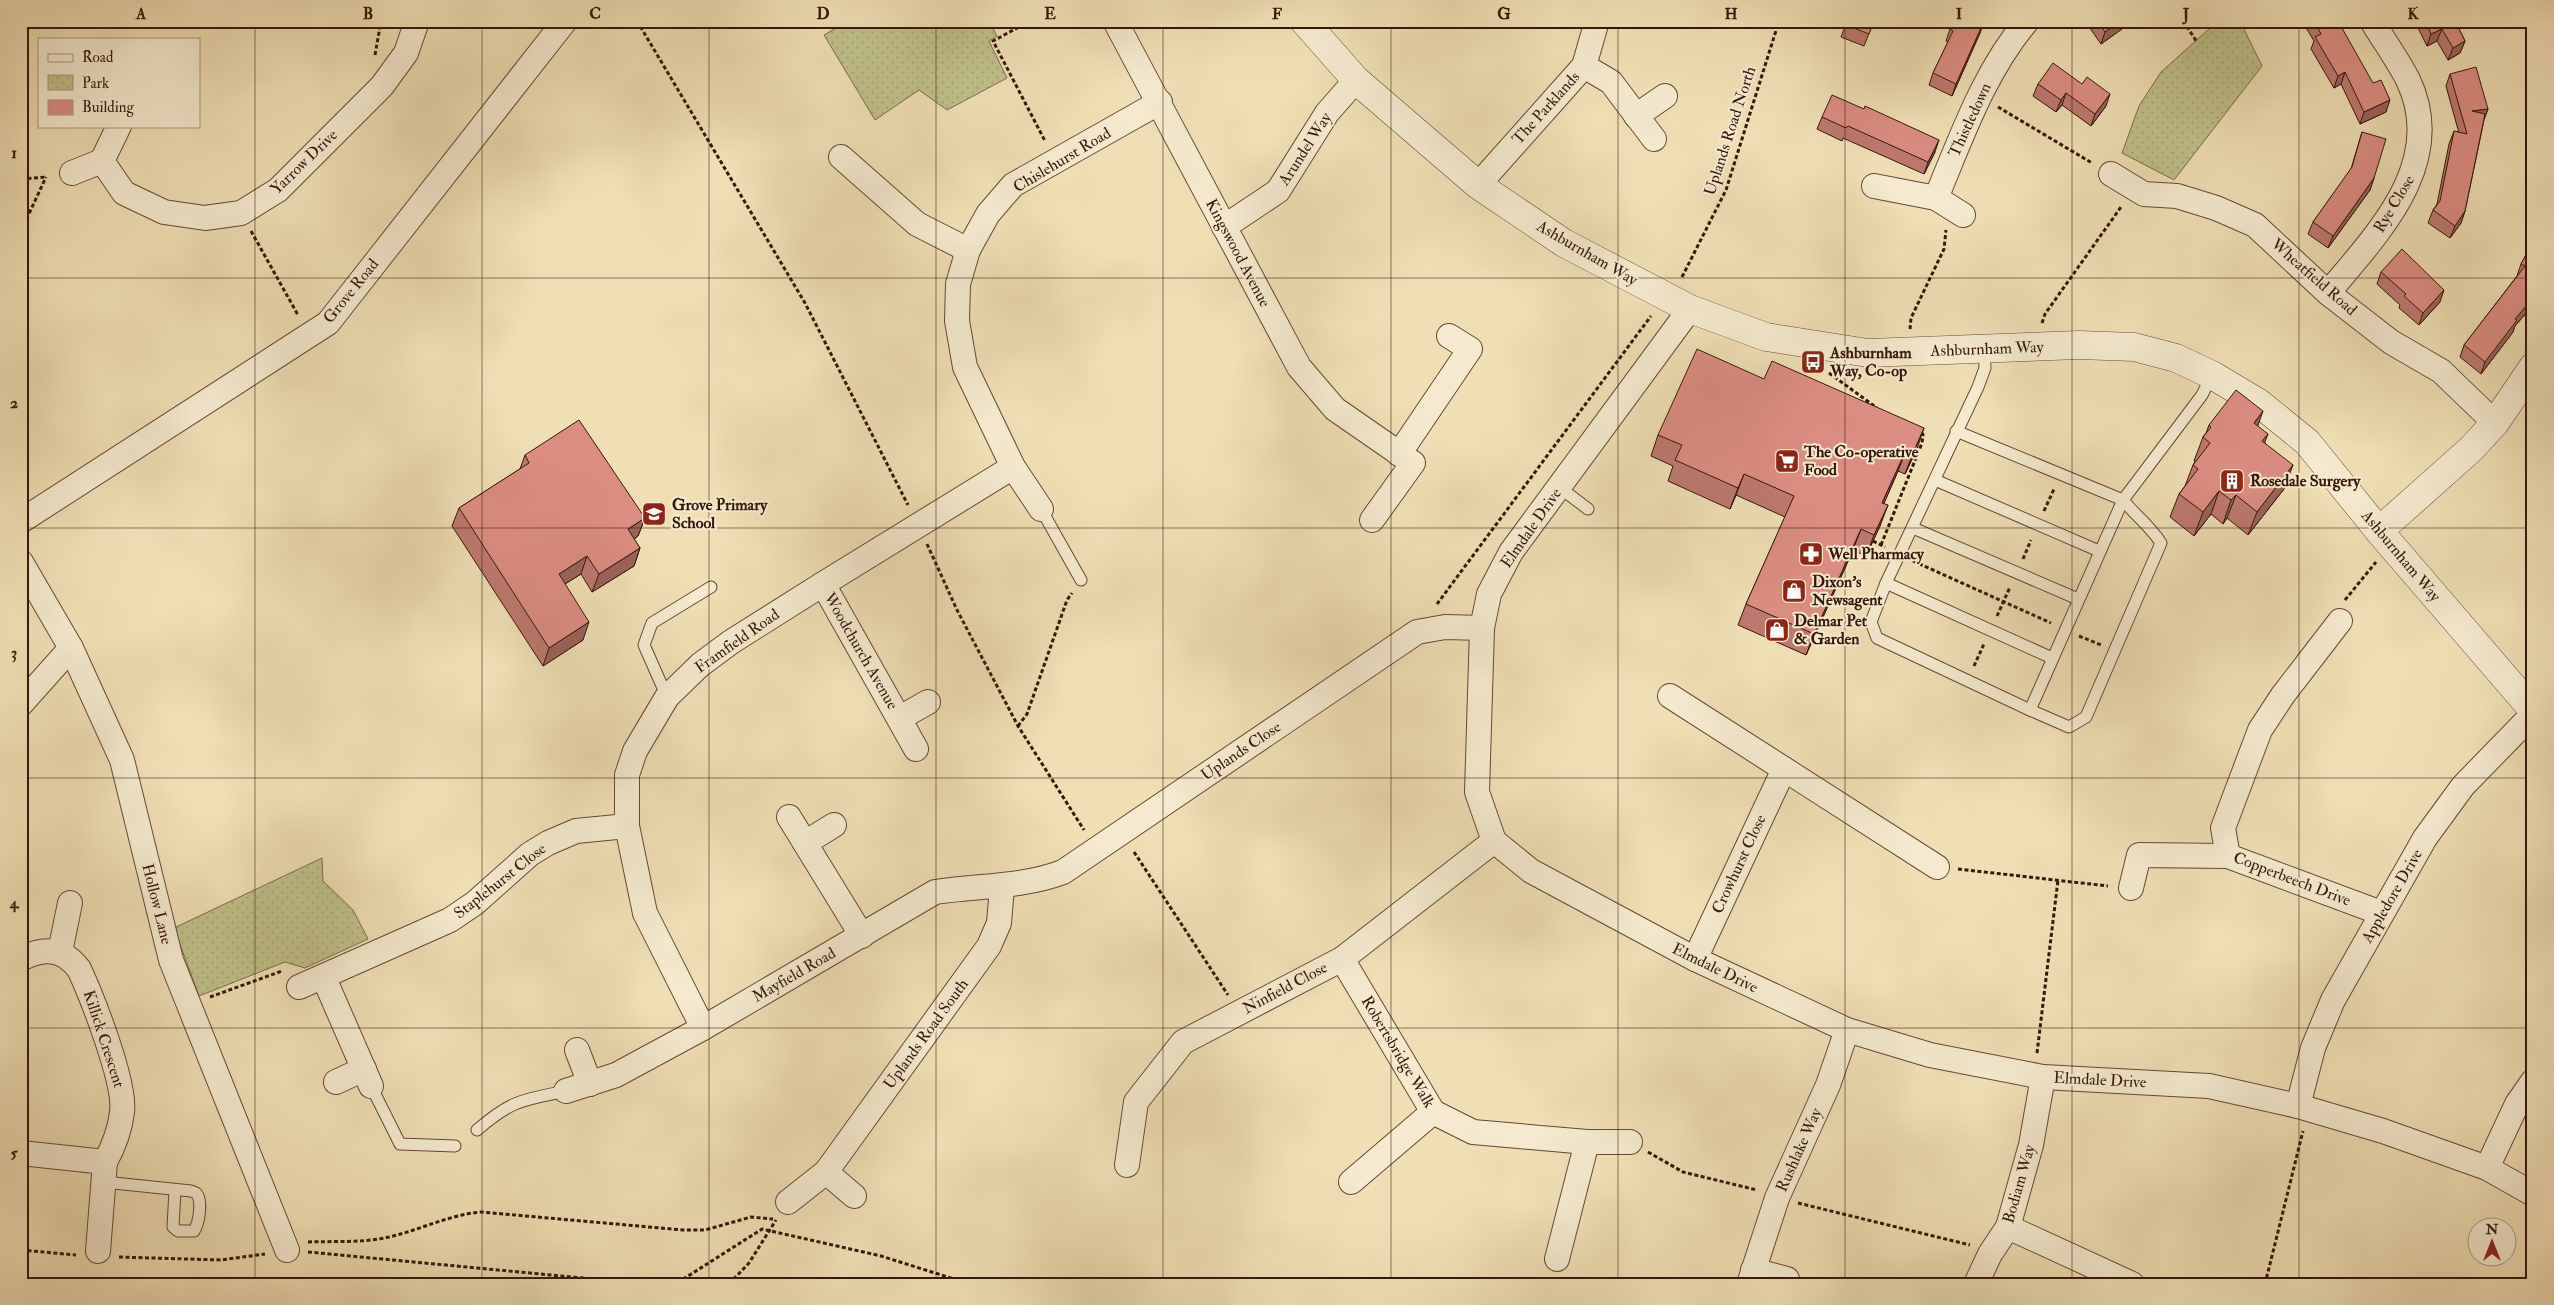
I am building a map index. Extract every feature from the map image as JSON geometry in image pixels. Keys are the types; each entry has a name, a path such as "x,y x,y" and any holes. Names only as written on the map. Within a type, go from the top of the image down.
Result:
{"street":[{"name":"Yarrow Drive","path":"102,161 124,193 164,212 205,218 241,213 278,190 382,86 406,53 417,21"},
{"name":"Grove Road","path":"21,521 328,323 565,21"},
{"name":"Kingswood Avenue","path":"1115,21 1300,367 1335,409 1413,463 1372,520"},
{"name":"Ashburnham Way","path":"1304,21 1356,80 1478,185 1564,244 1681,304 1766,336 1868,353 2079,345 2134,347 2176,358 2212,376 2259,403 2307,442 2379,531 2533,710"},
{"name":"The Parklands","path":"1478,185 1584,66 1597,21"},
{"name":"Thistledown","path":"1949,206 1978,97 2017,34 2028,21"},
{"name":"Rye Close","path":"2328,293 2384,225 2414,172 2421,125 2409,81 2372,21"},
{"path":"1584,66 1611,82 1654,139"},
{"name":"Arundel Way","path":"1224,227 1278,190 1327,113 1356,80"},
{"path":"1636,116 1665,96"},
{"name":"Chislehurst Road","path":"1041,508 1013,467 965,367 957,321 958,284 968,250 988,214 1013,185 1160,102"},
{"path":"72,172 102,161 118,128"},
{"path":"841,158 916,224 968,250"},
{"name":"Wheatfield Road","path":"2111,174 2144,194 2177,196 2216,208 2255,226 2328,293 2391,342 2440,371 2495,422"},
{"path":"1874,186 1949,206"},
{"name":"Elmdale Drive","path":"1681,304 1559,487 1511,552 1489,594 1482,628 1477,792 1494,841 1530,871 1695,959 1847,1030 1930,1055 2043,1077 2208,1086 2298,1106 2384,1131 2487,1168 2533,1194"},
{"path":"1399,454 1470,349 1449,336"},
{"path":"2379,531 2471,449 2495,422 2533,367"},
{"name":"Framfield Road","path":"703,1028 645,913 627,826 627,775 635,751 667,697 700,665 731,642 1013,467"},
{"name":"Hollow Lane","path":"21,562 70,648 122,760 171,960 286,1246"},
{"name":"Woodchurch Avenue","path":"823,584 916,749"},
{"name":"Copperbeech Drive","path":"2340,621 2260,730 2223,828 2228,856 2381,913"},
{"name":"Uplands Close","path":"1002,887 1039,881 1063,872 1417,632 1445,627 1482,628"},
{"path":"21,704 70,648"},
{"path":"1670,696 1937,867"},
{"name":"Woodchurch Avenue","path":"900,718 928,702"},
{"name":"Appledore Drive","path":"2298,1106 2313,1048 2333,1000 2425,838 2464,786 2533,714"},
{"name":"Crowhurst Close","path":"1695,959 1784,769"},
{"path":"789,817 862,936"},
{"path":"805,843 834,825"},
{"name":"Staplehurst Close","path":"299,987 324,978 450,920 475,903 530,854 548,843 576,831 627,826"},
{"name":"Ninfield Close","path":"1127,1165 1136,1102 1183,1042 1342,958 1494,841"},
{"path":"2131,888 2139,855 2228,856"},
{"name":"Mayfield Road","path":"566,1091 616,1075 703,1028 935,892 967,887 1002,887"},
{"name":"Uplands Road South","path":"782,1211 826,1172 989,946 999,923 1002,887"},
{"path":"21,958 47,950 60,952 70,903"},
{"name":"Killick Crescent","path":"60,952 72,959 84,979 122,1088 123,1110 117,1139 104,1172 99,1254"},
{"name":"Robertsbridge Walk","path":"1342,958 1433,1112 1473,1132 1587,1142 1630,1142"},
{"path":"324,978 367,1078 336,1082"},
{"name":"Rushlake Way","path":"1788,1279 1751,1277 1777,1198 1828,1085 1847,1030"},
{"path":"577,1050 590,1084"},
{"name":"Bodiam Way","path":"1976,1284 1990,1254 2008,1227 2031,1144 2043,1077"},
{"path":"2487,1168 2517,1104 2533,1082"},
{"path":"1351,1182 1433,1112"},
{"path":"1557,1258 1587,1142"},
{"path":"21,1153 104,1172"},
{"path":"826,1172 854,1196"},
{"path":"2008,1227 2132,1284"}],"lane":[{"path":"1956,431 2122,500 2138,518 2151,527 2161,543 2113,650 2086,717 2069,727 1877,638 1871,622 1886,583 1913,528 1956,431 1978,387 1985,368 1984,349"},
{"path":"2030,710 2052,658 2067,630 2078,599 2122,500 2202,395 2212,376"},
{"path":"1934,480 2099,551"},
{"path":"1559,487 1588,509"},
{"path":"1041,508 1081,580"},
{"path":"1913,528 2078,599"},
{"path":"1886,583 2052,658"},
{"path":"667,697 644,645 652,623 711,587"},
{"path":"367,1078 400,1144 455,1146"},
{"path":"477,1130 505,1107 521,1100 566,1091"},
{"path":"104,1172 175,1190"}],"path":[{"path":"637,21 805,303 918,526 957,610 1018,726 1096,849"},
{"path":"1030,21 993,41 1055,162"},
{"name":"Uplands Road North","path":"1681,304 1726,190 1778,21"},
{"path":"2183,21 2197,42"},
{"path":"1978,97 2011,114 2111,174"},
{"path":"21,179 72,172"},
{"path":"21,231 46,177"},
{"path":"2042,324 2045,314 2136,188"},
{"path":"1910,332 1911,318 1944,249 1949,206"},
{"path":"241,213 309,335"},
{"path":"1417,632 1648,318 1681,304"},
{"path":"1829,373 1877,409"},
{"path":"1881,545 1922,444 1923,434 1916,430"},
{"path":"1873,541 1900,555 2113,650"},
{"path":"2340,621 2336,610 2378,560"},
{"path":"1018,726 1027,714 1067,600 1081,580"},
{"path":"1121,832 1240,1012"},
{"path":"1937,867 2131,888"},
{"path":"2043,1077 2035,1064 2058,880"},
{"path":"189,1006 274,972 290,970 299,987"},
{"path":"2265,1284 2304,1130 2298,1106"},
{"path":"1630,1142 1683,1172 1754,1189 1777,1198 1969,1245 1990,1254"},
{"path":"21,1250 222,1260 286,1246 389,1237 460,1214 481,1212 683,1230 705,1230 751,1217 770,1218 782,1211"},
{"path":"664,1284 685,1278 762,1229 882,1256 970,1284"},
{"path":"729,1284 748,1263 768,1231"},
{"path":"286,1246 646,1284"},
{"path":"21,1280 73,1284"}],"green space":[{"path":"848,21 989,21 997,36 989,41 1007,78 947,110 919,90 875,120 824,35"},
{"path":"2218,21 2240,21 2262,66 2174,180 2122,153 2139,106 2161,72"},
{"path":"322,858 323,881 353,910 368,939 305,968 285,962 199,996 174,928"}],"building":[{"path":"1847,21 1874,21 1869,34 1846,25"},
{"path":"1954,21 1984,21 1956,84 1933,73 1953,31 1950,29"},
{"path":"2098,21 2120,21 2105,32"},
{"path":"2314,21 2338,21 2373,83 2381,80 2390,100 2364,112 2345,72 2338,76 2315,37 2321,34"},
{"path":"2425,21 2455,21 2465,41 2453,48 2442,29 2431,34"},
{"path":"2053,63 2082,84 2087,77 2110,94 2095,114 2066,93 2061,100 2038,84"},
{"path":"2476,67 2488,109 2472,111 2485,114 2465,211 2455,226 2433,210 2440,201 2454,131 2467,134 2450,74"},
{"path":"1832,95 1864,109 1865,106 1939,140 1928,162 1848,126 1846,128 1822,117"},
{"path":"2362,132 2386,139 2374,178 2333,236 2313,222 2352,167"},
{"path":"2533,242 2533,298 2515,319 2517,320 2485,362 2464,345 2525,266 2521,264"},
{"path":"2402,249 2444,290 2423,313 2404,296 2406,294 2381,272"},
{"name":"The Co-operative Food","path":"1697,349 1764,379 1772,361 1924,428 1913,453 1906,450 1882,503 1888,505 1874,535 1861,529 1814,634 1746,604 1794,496 1744,474 1738,488 1675,460 1682,445 1658,435"},
{"name":"Rosedale Surgery","path":"2236,390 2263,411 2254,423 2268,434 2262,441 2293,465 2257,512 2236,495 2231,500 2219,491 2203,512 2179,494 2198,469 2193,465 2210,443 2203,437 2211,427 2209,425"},
{"path":"579,420 645,518 628,529 640,548 599,574 587,556 559,574 589,622 549,648 459,508 529,463 525,455"}],"place":[{"name":"Ashburnham Way, Co-op","path":"1813,362"},
{"name":"The Co-operative Food","path":"1787,461"},
{"name":"Rosedale Surgery","path":"2232,481"},
{"name":"Grove Primary School","path":"654,514"},
{"name":"Well Pharmacy","path":"1811,554"},
{"name":"Dixon's Newsagent","path":"1794,591"},
{"name":"Delmar Pet & Garden","path":"1777,630"}]}
